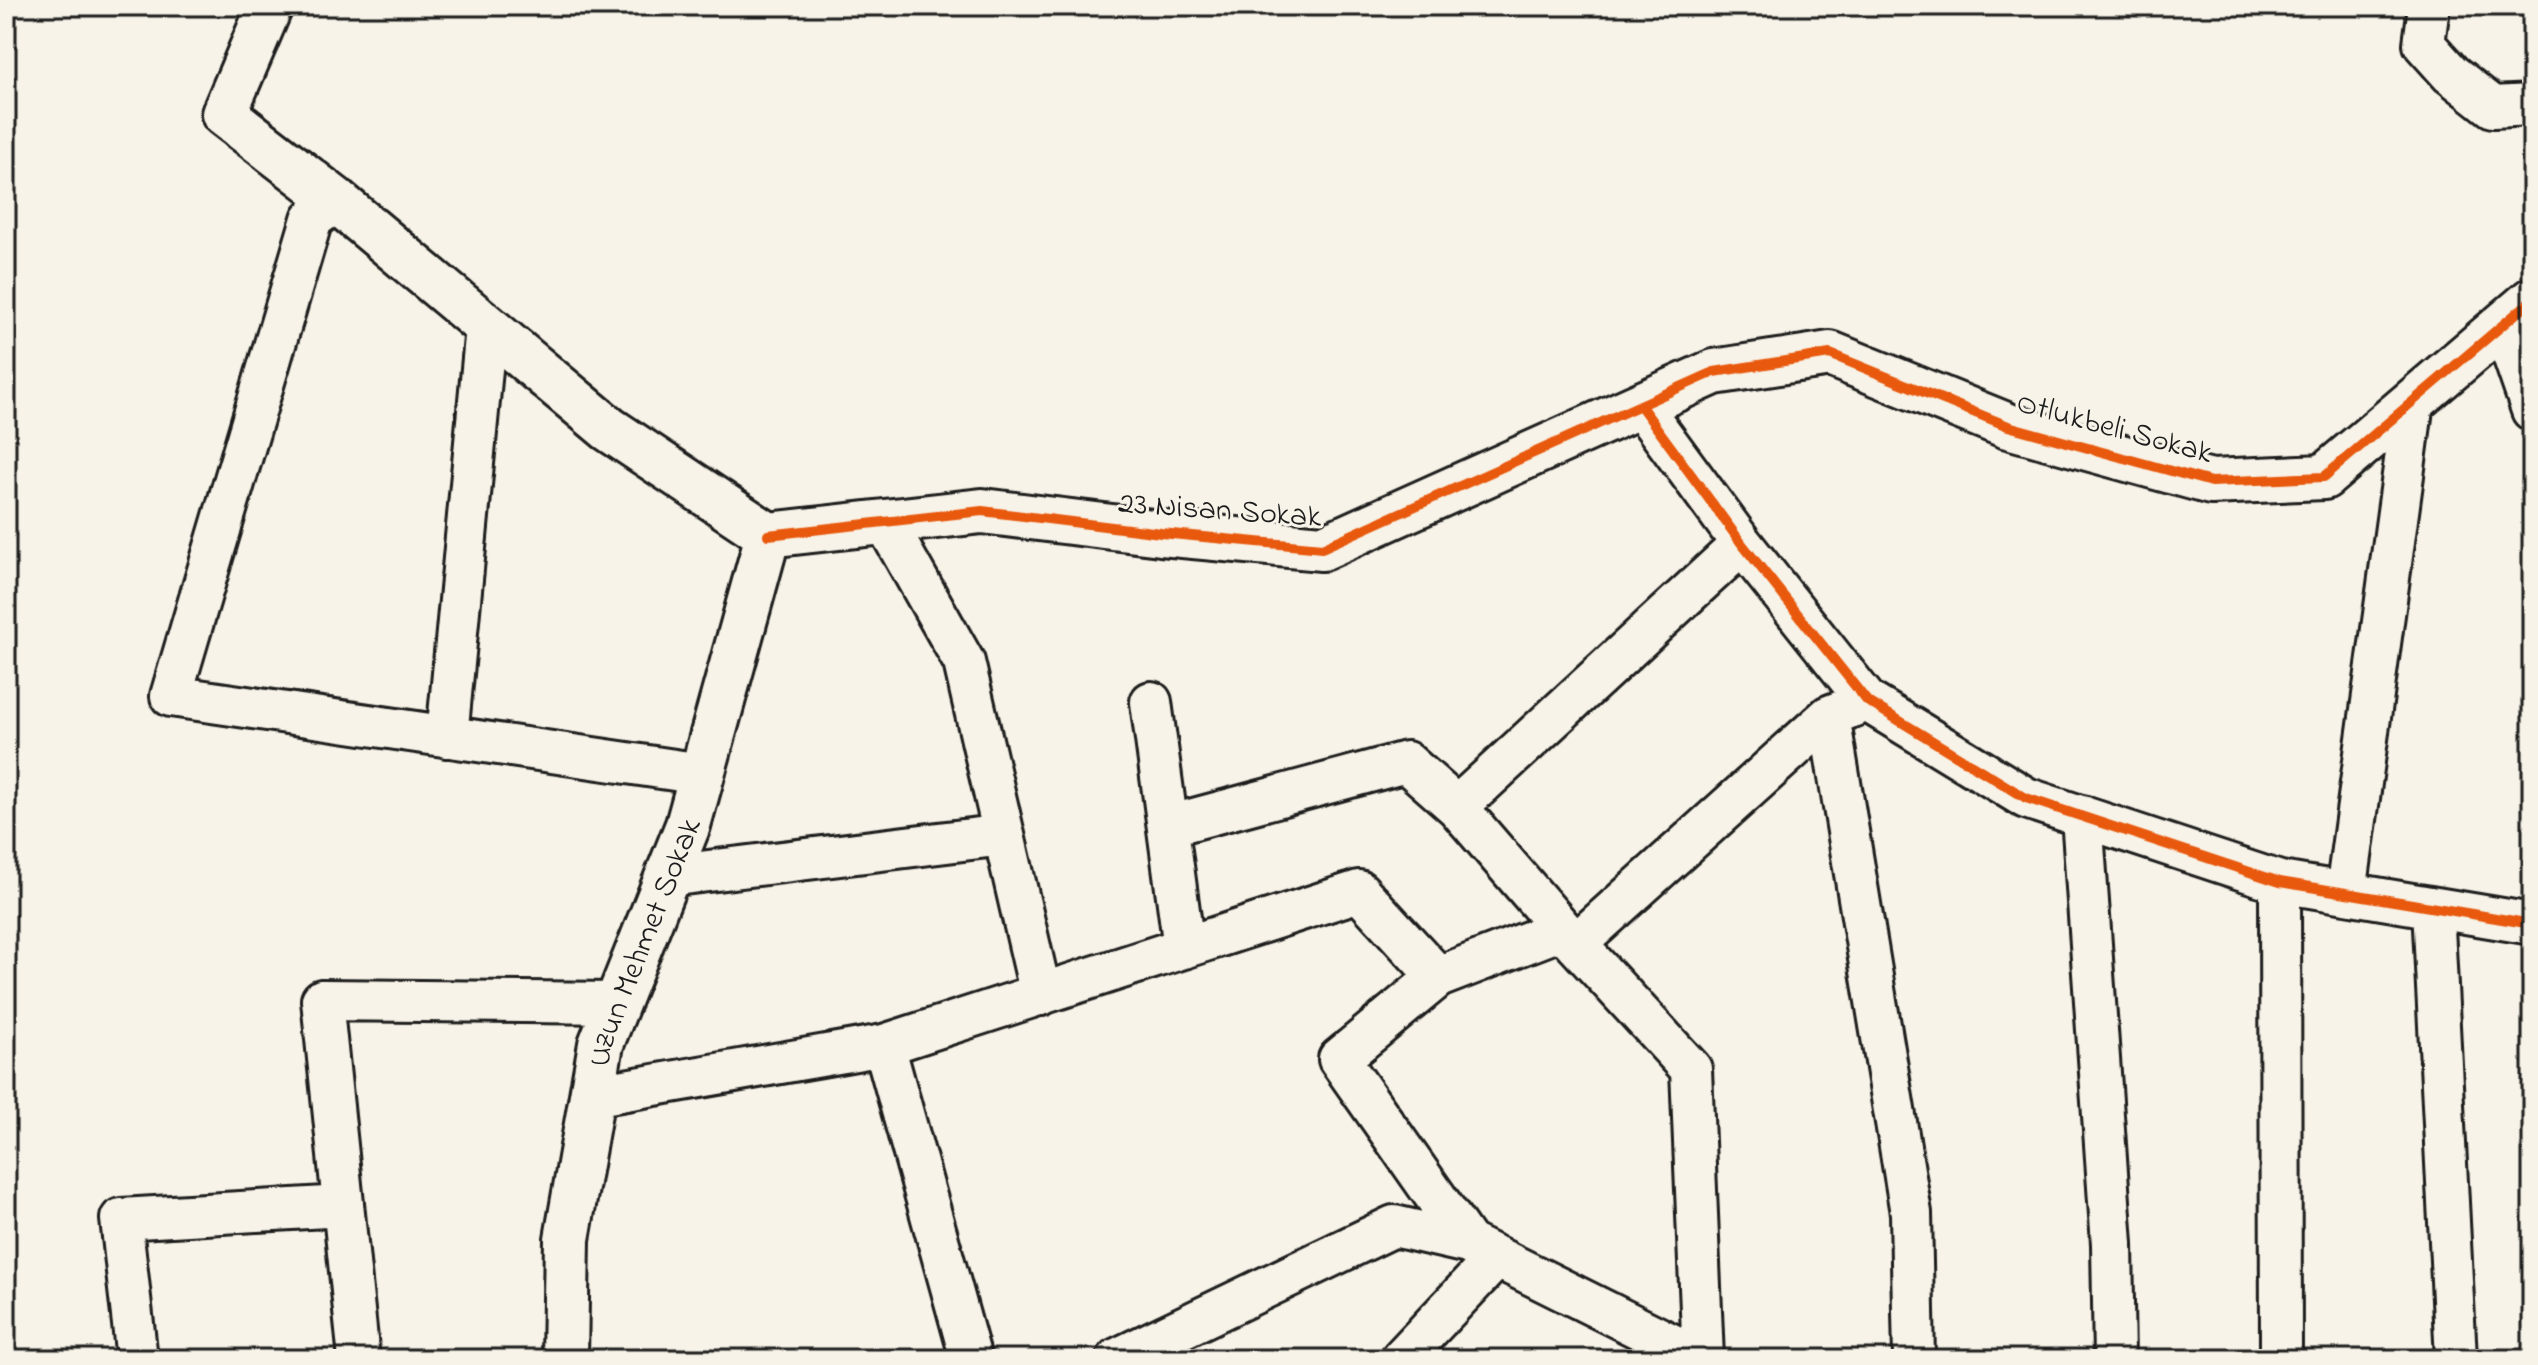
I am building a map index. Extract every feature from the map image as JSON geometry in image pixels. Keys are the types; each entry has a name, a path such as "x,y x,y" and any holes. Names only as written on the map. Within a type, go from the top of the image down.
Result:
{"street":[{"path":"270,6 224,114 337,201 609,429 768,535"},
{"path":"2429,6 2424,44 2451,74 2493,107 2532,105"},
{"path":"337,201 312,219 171,696 702,774"},
{"path":"2517,313 2532,410"},
{"name":"Otlukbeli Sokak","path":"1640,405 1714,372 1830,354 2008,426 2211,482 2324,477 2517,313"},
{"path":"447,737 486,327"},
{"path":"2346,893 2413,402"},
{"path":"1640,405 1742,544 1867,701 2026,798 2280,882 2433,908 2531,916"},
{"name":"23 Nisan Sokak","path":"768,535 982,511 1161,533 1322,548 1640,405"},
{"path":"885,522 964,662 1041,995"},
{"name":"Uzun Mehmet Sokak","path":"565,1359 567,1239 601,1044 688,825 768,535"},
{"path":"1457,807 1742,544"},
{"path":"1482,1250 1339,1059 1438,977 1569,936 1829,716 1867,701"},
{"path":"1151,702 1184,948"},
{"path":"1829,716 1911,1213 1914,1359"},
{"path":"1117,1359 1394,1226 1482,1250 1693,1357 1691,1069 1457,807 1406,762 1168,826"},
{"path":"2082,816 2112,1244 2114,1359"},
{"path":"667,876 1004,835"},
{"path":"2280,882 2281,1359"},
{"path":"591,1096 884,1045 1359,891 1438,977"},
{"path":"2433,908 2456,1359"},
{"path":"359,1359 322,1000 617,1003"},
{"path":"884,1045 971,1359"},
{"path":"137,1359 121,1219 343,1206"},
{"path":"1401,1359 1482,1250"}],"cycle path":[{"path":"768,535 982,511 1161,533 1322,548 1714,372 1830,354 2008,426 2211,482 2324,477 2532,300"},
{"path":"1640,405 1742,544 1867,701 2026,798 2280,882 2532,924"}]}
